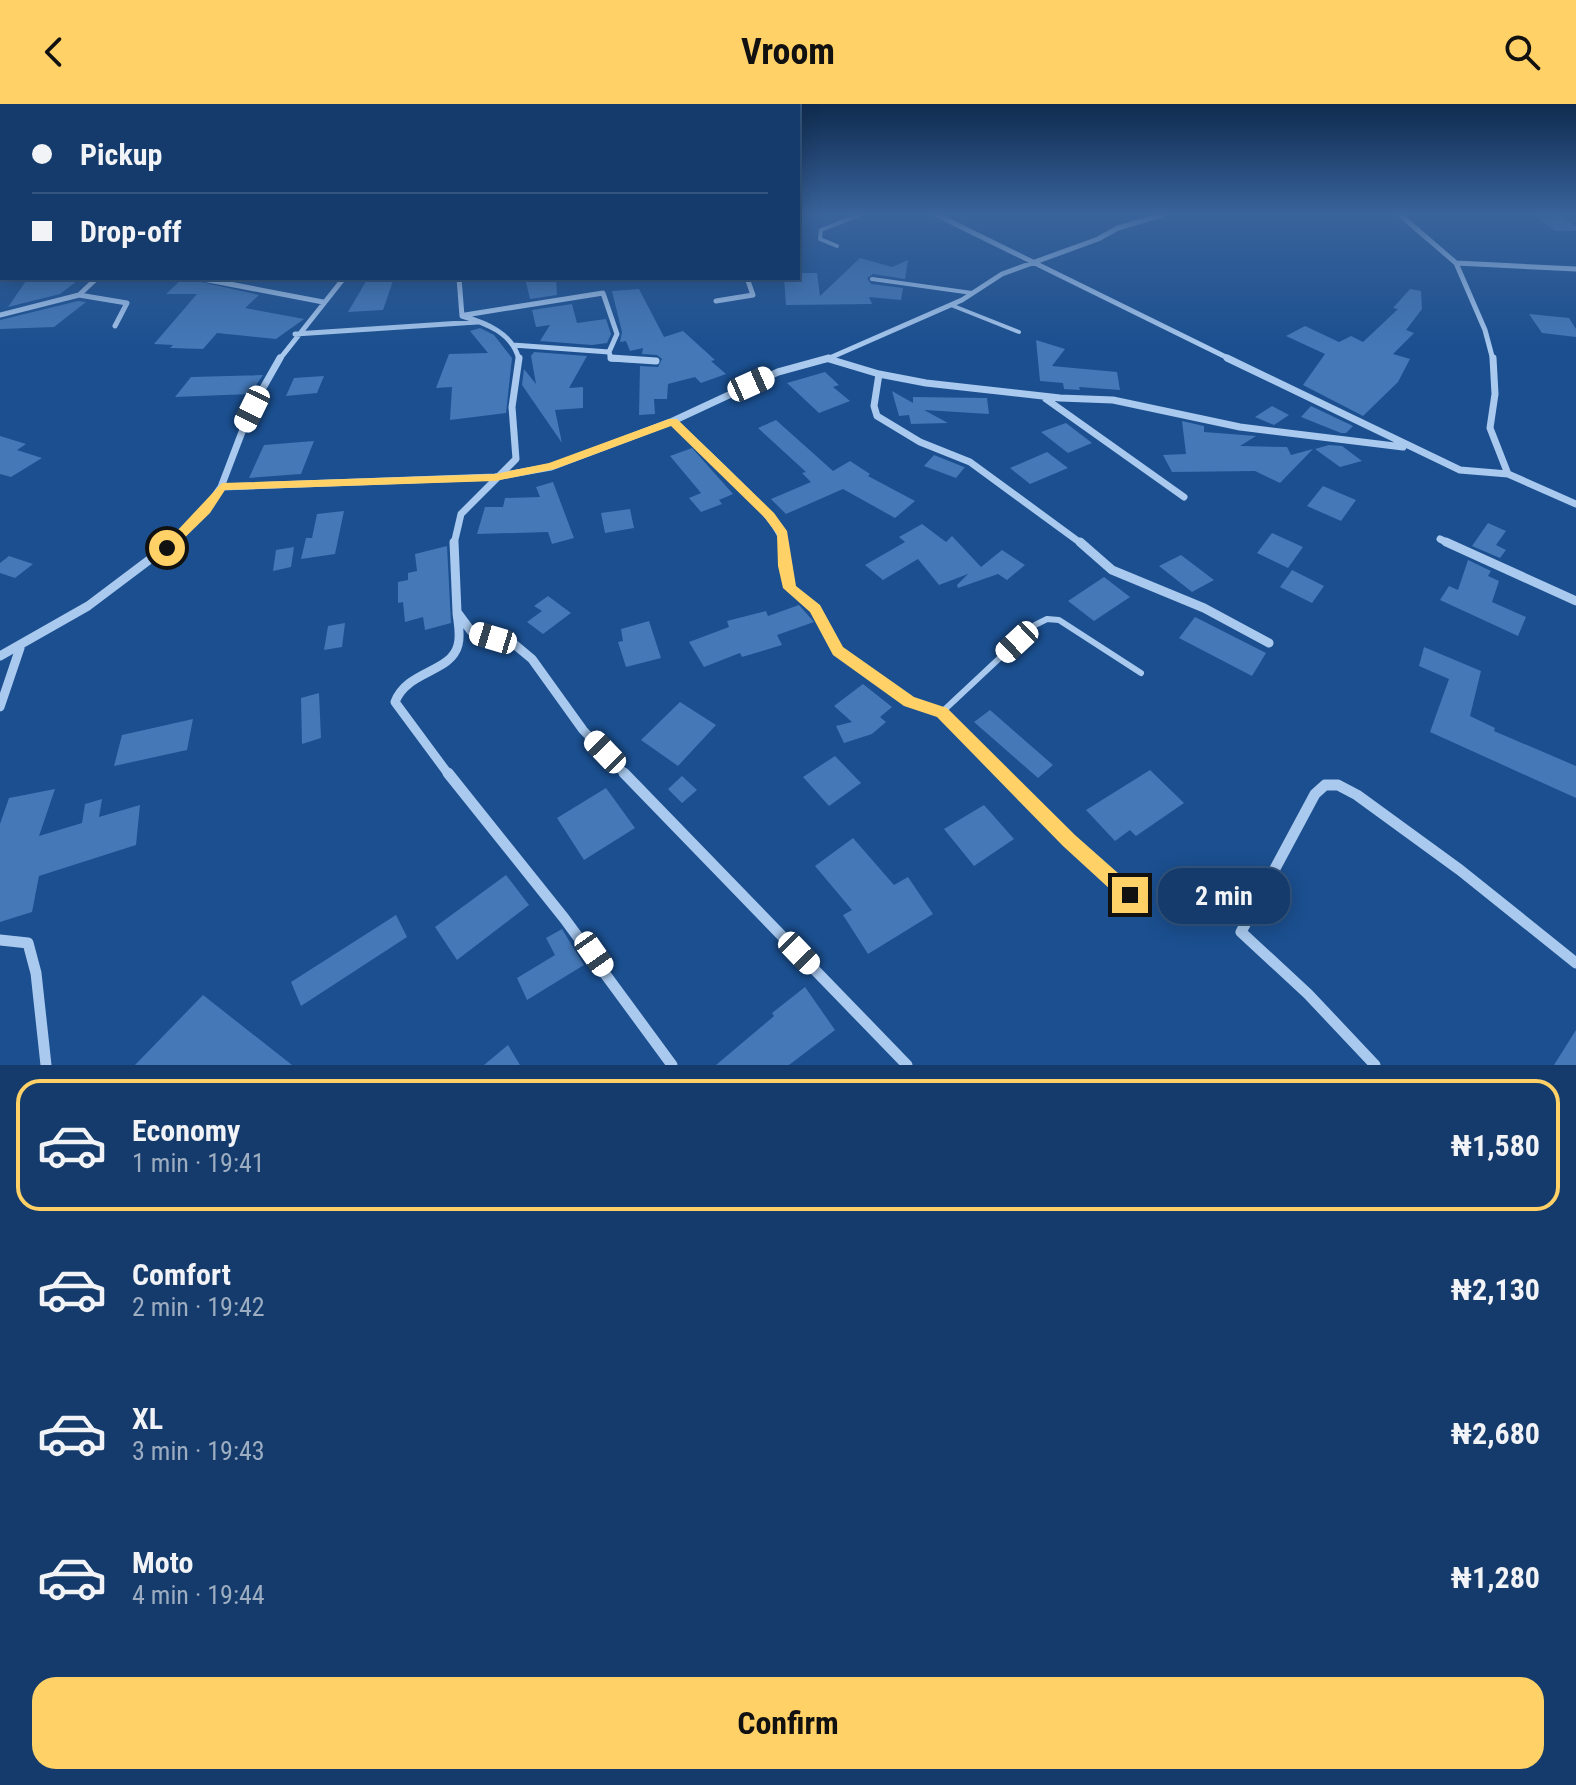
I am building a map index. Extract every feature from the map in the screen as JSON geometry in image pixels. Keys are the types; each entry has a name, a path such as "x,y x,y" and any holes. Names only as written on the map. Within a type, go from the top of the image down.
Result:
{"street":[{"path":"1030,259 1407,447 1460,470 1508,474 1576,504"},
{"path":"222,487 495,477 551,467 673,421 778,372 828,358 951,305 1002,274 1041,259"},
{"path":"1451,259 1456,263 1485,330 1493,356 1495,394 1490,428 1508,474"},
{"path":"1456,263 1576,269"},
{"path":"79,295 95,280"},
{"path":"208,280 323,302"},
{"path":"0,656 20,648 117,586 167,548 206,510 222,487 239,435 278,357 342,280"},
{"path":"459,280 462,316"},
{"path":"716,301 753,295 748,280"},
{"path":"462,316 603,293 617,334 609,352 611,359 656,361"},
{"path":"0,315 79,295 127,303 115,326"},
{"path":"462,316 482,322 513,345 519,358 513,391 516,459 461,514 455,530 458,646 449,659 405,683 397,691 395,702 416,736 594,954 672,1065"},
{"path":"295,334 355,327 426,328 482,322"},
{"path":"513,345 609,352"},
{"path":"828,358 879,374 1042,396 1113,400 1240,427 1407,447"},
{"path":"879,374 874,406 877,416 920,442 970,462 993,477 1069,532 1112,570 1204,608 1269,643"},
{"path":"1042,396 1184,497"},
{"path":"673,421 783,534 784,566 790,588 815,608 838,651 909,701 942,712 1069,841 1130,895"},
{"path":"1440,539 1576,601"},
{"path":"457,612 471,631 514,644 532,659 583,730 907,1065"},
{"path":"0,707 20,648"},
{"path":"1375,1065 1308,994 1241,932 1315,794 1325,785 1338,785 1357,795 1460,870 1576,963"},
{"path":"0,940 28,943 36,973 46,1065"}],"lane":[{"path":"872,279 972,293"},
{"path":"951,305 1019,332"},
{"path":"942,712 1035,625 1047,619 1059,620 1141,673"}],"building":[{"path":"859,259 892,267 908,260 905,279 873,274 867,278 871,284 903,288 901,300 869,297 872,304 786,305 784,280 800,280 800,273 817,273 820,296"},
{"path":"27,280 78,280 60,294 8,307"},
{"path":"181,280 192,280 259,295 245,308 304,319 276,339 217,333 203,349 170,348 173,345 154,344 197,294 166,294"},
{"path":"367,280 393,280 383,310 348,312"},
{"path":"525,280 556,280 557,295 530,299"},
{"path":"639,289 664,337 683,331 726,374 701,383 695,377 668,384 667,399 654,399 655,414 639,415 640,366 658,367 662,359 657,355 642,354 643,348 630,351 626,341 620,342 622,332 612,291"},
{"path":"1410,289 1421,291 1422,309 1406,330 1414,333 1393,354 1410,359 1398,382 1363,416 1303,385 1325,354 1286,336 1305,326 1339,342 1351,336 1363,342 1398,309 1393,308"},
{"path":"78,301 86,302 54,327 0,329 0,320"},
{"path":"572,304 577,323 606,319 611,334 607,343 592,345 540,341 550,325 536,327 532,310"},
{"path":"1529,314 1569,318 1576,329 1576,337 1542,333"},
{"path":"480,328 494,335 512,358 506,413 450,420 452,387 436,388 449,354 488,353 470,331"},
{"path":"1036,340 1065,349 1052,366 1117,372 1120,390 1064,389 1063,383 1040,381"},
{"path":"534,352 587,356 569,388 583,387 583,408 555,410 562,443 522,385 524,369 536,384 531,356"},
{"path":"825,372 839,385 833,387 850,401 819,413 787,383"},
{"path":"263,375 250,394 175,397 191,377"},
{"path":"324,376 317,393 286,396 294,378"},
{"path":"892,391 913,403 913,397 987,398 989,414 924,410 948,423 911,424 909,415 899,416"},
{"path":"1272,406 1289,415 1274,425 1255,417"},
{"path":"1311,406 1353,426 1346,433 1341,433 1301,417"},
{"path":"776,420 833,471 850,461 870,474 868,476 915,501 895,518 843,489 786,514 771,499 811,482 802,473 806,472 758,428"},
{"path":"1182,421 1204,426 1204,432 1256,436 1240,446 1287,447 1291,455 1313,449 1280,483 1255,471 1172,472 1163,455 1186,454"},
{"path":"1066,423 1092,443 1068,453 1041,432"},
{"path":"0,436 26,444 17,450 42,458 11,477 0,474"},
{"path":"314,441 301,474 249,478 264,445"},
{"path":"1329,445 1342,446 1362,461 1340,467 1315,449"},
{"path":"692,448 733,494 719,500 722,504 701,512 689,498 701,493 670,456"},
{"path":"1047,452 1068,468 1030,484 1010,468"},
{"path":"934,455 965,467 956,478 924,466"},
{"path":"553,482 574,538 552,544 548,532 477,534 485,507 503,507 505,498 540,497 536,487"},
{"path":"1323,486 1356,500 1341,521 1307,506"},
{"path":"630,509 634,528 605,533 601,513"},
{"path":"344,511 335,554 301,559 306,538 312,538 317,514"},
{"path":"1488,523 1506,531 1496,545 1506,550 1500,558 1472,546"},
{"path":"922,524 946,542 952,536 981,567 1002,550 1025,565 1007,580 998,574 958,588 957,585 968,574 939,585 918,559 883,580 865,565 905,542 899,537"},
{"path":"1272,533 1303,547 1288,568 1257,553"},
{"path":"447,546 451,623 425,630 423,617 405,622 403,602 398,603 398,582 408,580 408,573 417,571 415,554"},
{"path":"294,547 291,567 273,571 276,550"},
{"path":"1181,555 1214,580 1192,592 1159,566"},
{"path":"9,556 33,564 15,578 0,573 0,563"},
{"path":"1468,560 1491,571 1488,576 1499,581 1492,602 1526,617 1518,636 1440,600 1449,586 1458,590"},
{"path":"1292,570 1324,586 1312,603 1280,587"},
{"path":"1104,577 1130,597 1094,621 1068,601"},
{"path":"548,596 571,613 543,634 527,622 542,611 534,606"},
{"path":"799,605 814,622 777,635 782,645 742,657 740,653 704,667 689,642 729,627 727,621 766,611 768,616"},
{"path":"1195,617 1266,653 1252,676 1179,638"},
{"path":"649,621 661,658 626,667 618,642 623,641 621,629"},
{"path":"345,623 342,647 324,650 328,626"},
{"path":"1424,647 1481,671 1470,716 1495,728 1494,731 1576,766 1576,798 1430,732 1449,679 1419,666"},
{"path":"863,684 892,707 880,717 886,722 872,734 844,743 836,726 852,722 834,706"},
{"path":"319,693 321,738 302,744 301,698"},
{"path":"680,702 716,725 678,766 641,740"},
{"path":"990,710 1053,765 1038,778 974,722"},
{"path":"193,719 187,750 114,766 122,735"},
{"path":"835,756 861,783 829,806 803,777"},
{"path":"1150,770 1184,803 1136,836 1130,830 1115,841 1086,810"},
{"path":"682,776 697,790 682,803 668,789"},
{"path":"606,788 635,828 584,860 557,818"},
{"path":"55,789 39,836 82,823 85,804 102,799 99,817 140,805 136,845 39,876 32,912 0,922 0,824 9,798"},
{"path":"984,805 1014,839 974,866 944,829"},
{"path":"853,838 894,885 908,877 933,914 868,954 843,915 852,910 815,866"},
{"path":"506,875 529,905 457,960 435,927"},
{"path":"396,915 407,937 301,1006 291,982"},
{"path":"562,929 584,965 527,1000 517,978 555,955 546,938"},
{"path":"805,987 835,1030 789,1065 716,1065 774,1016 772,1013"},
{"path":"203,995 292,1065 135,1065"},
{"path":"1576,1030 1576,1065 1554,1065"},
{"path":"508,1045 520,1065 484,1065"}],"route":[{"path":"167,548 206,510 222,487 495,477 524,473 551,467 673,421 769,515 783,534 784,566 790,588 815,608 838,651 909,701 942,712 977,744 1069,841 1130,895"}]}
